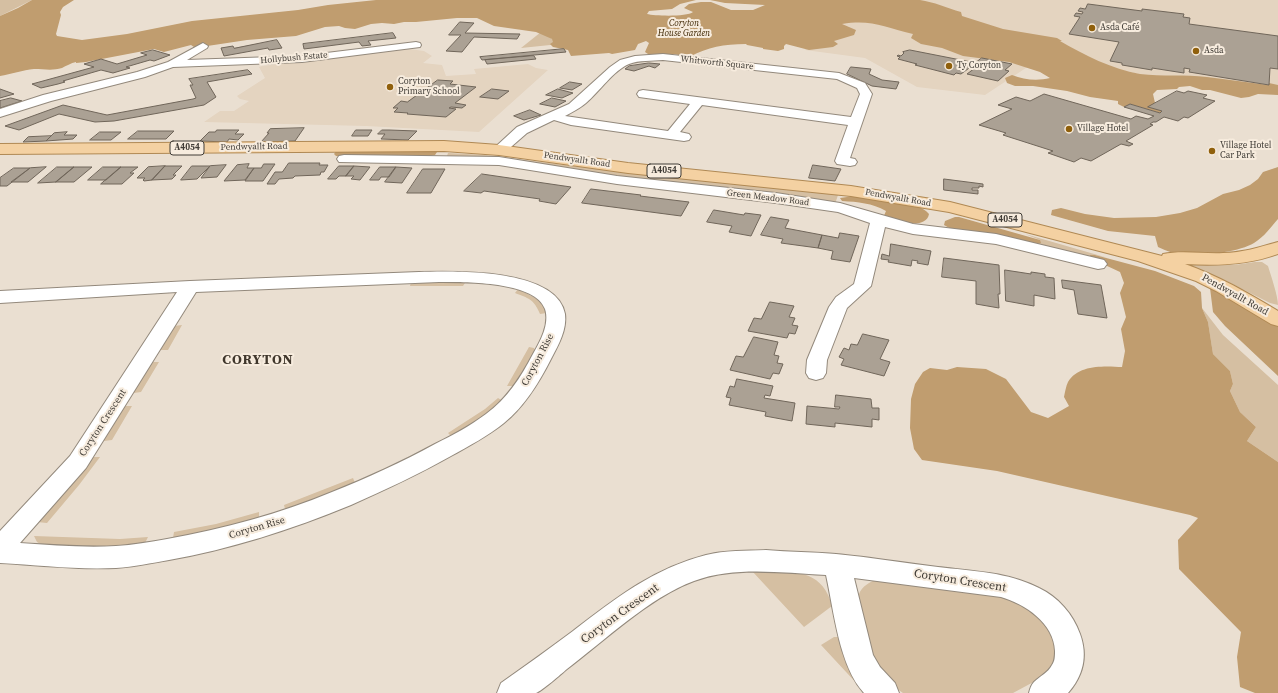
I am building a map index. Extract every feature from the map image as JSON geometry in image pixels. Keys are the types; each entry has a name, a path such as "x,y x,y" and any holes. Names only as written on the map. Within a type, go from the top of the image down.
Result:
{"main road":[{"name":"Pendwyallt Road","path":"0,149 444,146 499,150 628,168 823,187 903,198 985,215 1145,257 1203,277 1223,286 1278,320"},
{"name":"Pendwyallt Road","path":"1145,257 1210,260 1245,256 1278,248"}],"street":[{"name":"Hollybush Estate","path":"172,64 302,58 416,45"},
{"name":"Hollybush Estate","path":"0,113 47,98 140,75 172,64 203,46"},
{"name":"Whitworth Square","path":"499,150 522,130 572,107 582,100 614,69 624,62 635,59 663,57 839,76 861,86 866,94 842,161 850,162"},
{"path":"756,68 763,57"},
{"path":"643,94 856,122"},
{"path":"671,135 699,101"},
{"path":"551,116 571,122 684,137"},
{"path":"435,160 444,146"},
{"name":"Green Meadow Road","path":"344,159 508,162 617,180 783,199 840,208 905,227 940,224 1098,264"},
{"path":"816,373 817,360 838,307 843,301 862,286 879,220"},
{"name":"Coryton Rise","path":"0,297 190,286 443,277 488,279 517,284 541,294 551,303 556,313 555,326 548,345 531,377 518,396 503,412 483,428 425,460 331,503 242,533 153,552 118,557 80,557 0,552"},
{"name":"Coryton Crescent","path":"0,548 78,462 190,286"},
{"name":"Coryton Crescent","path":"512,693 635,600 659,584 684,573 708,566 733,562 766,561 837,565 1001,586 1019,591 1033,598 1055,616 1065,631 1070,644 1070,659 1066,674 1055,686 1044,693"},
{"path":"837,565 859,658 869,677 884,693"}],"shaded area":[{"path":"0,0 32,0 0,16"},
{"path":"902,0 1278,0 1278,89 1144,75 1121,70"},
{"path":"853,15 1041,58 985,95 917,87 865,58 805,50 826,23"},
{"path":"541,32 560,44 521,48"},
{"name":"Coryton Primary School","path":"409,49 424,51 432,56 423,63 442,65 446,76 476,74 474,69 528,64 536,68 548,70 479,132 366,126 204,122 220,111 234,111 249,101 240,99 237,96 265,78 259,67"},
{"path":"448,153 485,155 637,174 838,195 835,204 608,176 513,159 490,157 459,158 447,156"},
{"path":"1025,234 1108,258 1095,255 1091,258 1035,245 1040,240"},
{"path":"1262,262 1268,266 1276,291 1278,305 1270,303 1226,281 1183,264 1235,265"},
{"path":"411,282 465,283 463,286 410,286"},
{"path":"518,289 541,301 547,313 540,314 533,302 524,296 515,293"},
{"path":"1202,308 1223,335 1278,385 1278,462 1247,441 1256,427 1240,412 1230,391 1233,384 1230,371 1213,354 1208,322"},
{"path":"182,325 168,350 161,350 160,348 174,326"},
{"path":"529,347 534,348 535,350 527,369 516,386 507,386"},
{"path":"159,362 141,392 132,392 149,364"},
{"path":"498,398 503,401 483,418 451,436 448,433 485,409"},
{"path":"125,406 132,406 112,440 104,441 103,439"},
{"path":"92,457 100,457 47,523 37,522"},
{"path":"353,478 355,483 320,500 285,509 284,505"},
{"path":"259,512 259,519 217,532 173,538 174,532 216,524"},
{"path":"34,536 120,539 148,537 145,543 119,548 42,545 37,542"},
{"path":"752,571 789,572 811,577 820,583 827,593 832,606 804,627"},
{"path":"877,579 1003,596 1037,611 1054,635 1057,652 1053,665 1039,679 1013,693 903,693 894,687 875,665 865,637 859,607 859,594 864,587"},
{"path":"834,637 838,637 840,639 860,687 821,645"}],"green space":[{"name":"Coryton House Garden","path":"32,0 74,0 63,7 60,12 61,15 56,34 57,36 82,40 127,34 192,21 376,0 696,0 680,4 672,9 649,11 647,14 671,16 690,14 693,12 684,8 689,4 701,2 711,2 731,10 753,10 765,5 725,3 710,0 920,0 961,12 962,16 1003,29 1057,38 1088,56 1130,72 1148,75 1199,76 1268,85 1269,83 1278,85 1278,95 1258,94 1241,98 1190,86 1179,87 1177,89 1157,90 1153,94 1155,103 1149,107 1162,111 1160,113 1130,104 1124,107 1118,104 1118,101 1090,97 1067,91 1033,86 1015,86 1007,83 1005,78 1012,75 1031,80 1050,78 1040,72 1009,62 963,56 942,48 921,44 911,38 913,34 878,24 861,22 842,24 856,30 854,35 834,41 838,44 833,47 809,50 786,44 784,49 778,51 763,49 746,44 738,44 710,48 689,57 674,54 648,54 645,52 649,43 646,41 638,44 635,50 612,54 571,56 568,50 553,47 550,44 553,42 552,39 536,32 494,26 477,18 457,18 394,24 371,24 355,29 339,26 325,27 296,36 247,40 194,48 191,45 164,52 154,49 86,62 76,62 58,69 34,69 0,76 0,16"},
{"path":"337,150 437,150 437,152 435,155 430,156 348,157 336,156 334,154"},
{"path":"1278,167 1278,219 1258,241 1239,249 1221,253 1201,255 1178,254 1158,247 1155,236 1108,231 1051,215 1052,210 1061,208 1085,214 1114,218 1156,217 1180,213 1197,208 1223,194 1239,190 1250,185 1258,179 1263,172"},
{"path":"854,196 905,202 923,209 929,214 927,219 916,223 883,218 886,211 881,208 865,203 842,201 840,198"},
{"path":"955,217 1040,240 1041,243 1035,245 951,229 944,225 945,221"},
{"path":"1090,255 1155,271 1194,286 1201,292 1202,308 1208,322 1213,354 1230,371 1233,384 1230,391 1240,412 1256,427 1247,441 1278,462 1278,693 1255,693 1240,687 1237,657 1241,632 1179,569 1178,540 1198,518 997,471 922,460 914,449 910,428 911,399 915,384 923,372 930,368 947,370 957,367 986,369 1006,379 1031,412 1048,418 1069,406 1064,397 1066,387 1068,382 1078,372 1093,367 1122,367 1125,351 1121,329 1126,317 1120,293 1124,283 1120,272 1090,258"},
{"path":"1210,288 1278,327 1278,376 1225,326 1213,312"}],"building":[{"name":"Asda","path":"1088,4 1142,11 1142,9 1184,14 1183,17 1190,18 1189,24 1278,36 1278,69 1270,68 1269,85 1189,72 1190,69 1184,68 1184,73 1152,68 1152,70 1122,65 1122,63 1110,61 1119,42 1069,34 1080,17 1074,16 1076,13 1082,14 1083,12 1078,11 1080,8 1085,9"},
{"path":"460,22 474,23 465,33 520,34 517,39 474,37 462,52 446,51 461,35 449,35"},
{"path":"393,33 396,38 368,41 371,45 362,46 359,42 304,49 303,44"},
{"path":"277,40 282,48 269,50 268,48 224,56 221,48 233,46 234,48"},
{"path":"564,49 566,52 482,60 480,57"},
{"path":"153,50 170,55 154,61 150,60 126,67 130,68 113,73 101,70 41,88 32,84 94,67 84,64 101,59 117,64 147,55 141,53"},
{"path":"910,50 976,63 961,74 956,73 954,75 898,59 900,57 897,56 898,55 901,56 904,53 903,52"},
{"path":"534,56 536,59 487,64 485,60"},
{"path":"982,58 1012,64 1005,70 1009,71 998,81 967,74 975,68 972,67 975,66 973,65"},
{"path":"649,63 660,64 655,68 649,66 634,71 625,69 629,66"},
{"path":"851,67 871,69 869,74 882,80 899,82 896,89 872,86 847,74"},
{"path":"248,70 252,74 207,82 216,97 204,105 114,121 95,122 59,114 19,130 5,126 63,105 107,115 193,99 196,98 190,85 193,85 189,79"},
{"path":"438,80 453,81 450,84 476,87 455,103 466,105 462,108 449,108 456,109 446,117 394,112 398,108 393,108 401,101 407,102"},
{"path":"570,82 582,84 572,90 560,88"},
{"path":"0,89 14,94 0,98"},
{"path":"492,89 509,91 498,99 480,97"},
{"path":"558,89 573,93 562,98 546,95"},
{"name":"Village Hotel","path":"1177,91 1184,93 1188,91 1207,95 1203,98 1215,101 1188,118 1184,117 1178,121 1164,117 1156,122 1153,122 1150,124 1153,125 1126,141 1133,144 1129,146 1121,144 1091,161 1081,158 1074,162 1048,153 1053,151 1003,135 1006,133 979,125 1012,109 998,105 1016,97 1030,101 1044,94 1131,119 1136,116 1148,119 1154,116 1124,107 1130,104 1160,113 1162,111 1148,107"},
{"path":"11,98 22,101 0,108 0,101"},
{"path":"552,98 566,101 555,107 540,104"},
{"path":"530,110 541,115 524,120 514,116"},
{"path":"304,128 295,141 261,142 269,133 267,133 270,129"},
{"path":"217,130 239,130 235,134 244,134 238,140 229,139 227,142 200,141 209,132 215,132"},
{"path":"356,130 372,130 368,136 352,136"},
{"path":"382,130 417,131 408,140 381,139 385,134 378,134"},
{"path":"138,131 174,131 166,139 128,139"},
{"path":"67,132 64,135 77,135 73,139 46,141 54,133"},
{"path":"100,132 121,132 111,140 90,140"},
{"path":"51,136 46,141 23,142 28,137"},
{"path":"289,163 320,163 319,165 328,165 324,172 321,172 320,175 295,176 293,178 279,179 275,184 267,184 275,172 282,172"},
{"path":"249,164 247,168 254,168 245,180 224,181 237,165"},
{"path":"264,164 275,164 263,181 245,181 254,168 261,168"},
{"path":"226,165 217,177 201,178 210,166"},
{"path":"813,165 841,169 835,181 809,178"},
{"path":"165,166 152,180 144,181 143,180 145,178 137,178 148,167"},
{"path":"165,166 182,166 173,175 176,175 172,179 152,180"},
{"path":"192,166 210,166 197,179 181,180"},
{"path":"339,166 354,166 346,176 339,176 336,179 328,179"},
{"path":"354,166 370,167 360,180 351,179 354,176 346,176"},
{"path":"46,167 28,182 11,182 30,168"},
{"path":"57,167 74,167 56,182 38,183"},
{"path":"74,167 92,167 74,182 56,182"},
{"path":"103,167 121,167 106,180 88,180"},
{"path":"121,167 138,167 130,173 134,173 122,184 101,184"},
{"path":"380,167 396,167 389,177 381,177 379,180 370,180"},
{"path":"396,167 412,168 402,183 385,182"},
{"path":"14,168 30,168 7,186 0,186 0,178"},
{"path":"423,169 445,169 431,193 407,193"},
{"path":"482,174 571,187 556,204 539,201 540,199 484,191 481,193 464,191"},
{"path":"944,179 983,184 983,187 979,186 979,188 972,188 972,190 978,190 978,194 944,190"},
{"path":"591,189 689,202 681,216 582,203"},
{"path":"714,210 744,215 745,213 761,215 751,236 729,232 732,226 707,222"},
{"path":"771,217 789,220 785,228 822,235 818,248 781,243 783,239 761,235"},
{"path":"840,233 859,236 850,262 831,259 833,251 818,248 822,235 838,238"},
{"path":"891,244 931,251 928,265 917,263 918,261 912,260 911,266 888,262 889,260 881,259 882,254 889,256"},
{"path":"944,258 999,265 999,308 976,304 976,281 942,277"},
{"path":"1005,270 1031,274 1031,272 1045,274 1045,277 1054,278 1055,299 1034,295 1034,306 1006,301"},
{"path":"1062,280 1101,285 1107,318 1078,314 1074,290 1063,288"},
{"path":"770,302 794,306 789,317 795,318 792,325 798,326 795,334 789,333 787,338 748,331 754,318 761,319"},
{"path":"863,334 889,340 880,359 890,362 884,376 841,365 844,359 839,357 844,348 849,350 851,344 857,345"},
{"path":"754,337 778,342 774,355 779,356 777,363 783,364 779,374 773,373 770,379 730,370 736,356 743,357"},
{"path":"737,379 773,386 770,396 765,395 764,398 795,403 792,421 765,416 766,412 729,405 731,398 726,397 730,386 734,387"},
{"path":"836,395 871,399 872,408 879,408 879,420 872,419 872,427 835,423 835,427 806,424 807,406 839,409 840,407 835,407"}],"place":[{"name":"Asda Café","path":"1092,28"},
{"name":"Asda","path":"1196,51"},
{"name":"Ty Coryton","path":"949,66"},
{"name":"Coryton Primary School","path":"390,87"},
{"name":"Village Hotel","path":"1069,129"},
{"name":"Village Hotel Car Park","path":"1212,151"}],"district":[{"name":"CORYTON","path":"258,360"}]}
